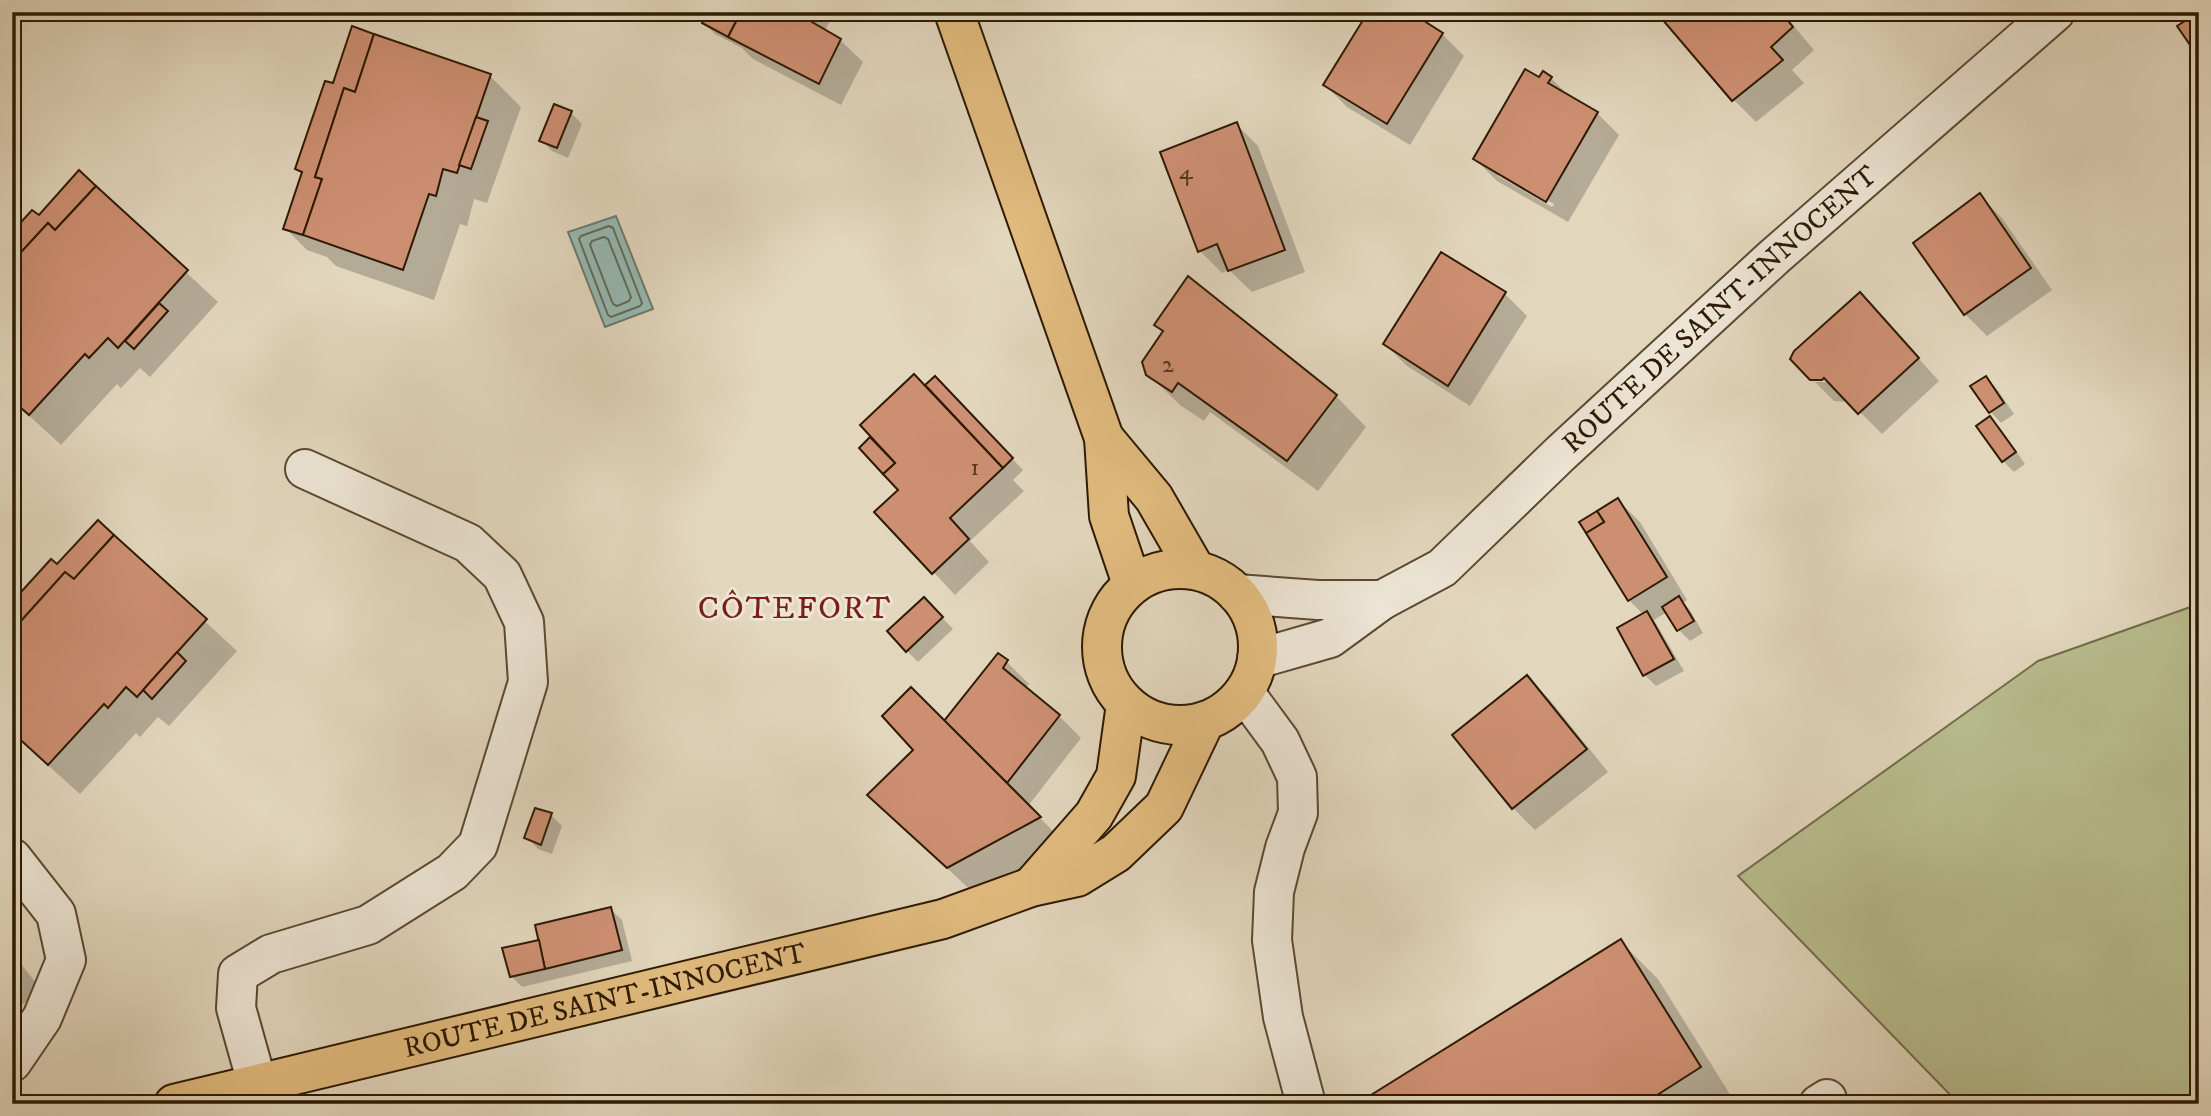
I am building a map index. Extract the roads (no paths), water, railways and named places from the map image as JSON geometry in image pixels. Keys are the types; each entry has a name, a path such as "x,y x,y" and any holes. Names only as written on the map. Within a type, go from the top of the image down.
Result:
{"main road":[{"path":"954,12 1104,438 1109,516 1132,584"},
{"path":"1104,438 1154,498 1195,569"},
{"path":"1172,568 1195,569 1219,578 1237,594 1251,613 1258,635 1251,676 1226,710 1205,721 1182,726 1144,716 1125,704 1111,686 1103,665 1101,642 1105,620 1117,600 1132,584 1152,573 1172,568"},
{"name":"ROUTE DE SAINT-INNOCENT","path":"1031,887 1094,815 1116,776 1125,704"},
{"name":"ROUTE DE SAINT-INNOCENT","path":"174,1104 943,919 1031,887 1077,877 1116,853 1164,807 1205,721"}],"street":[{"name":"ROUTE DE SAINT-INNOCENT","path":"1251,676 1330,638 1382,600 1442,568 1561,453 1774,257 2055,12"},
{"path":"257,1083 236,1008 238,974 271,954 368,925 452,872 478,845 528,682 524,622 502,575 468,543 305,469"},
{"name":"ROUTE DE SAINT-INNOCENT","path":"1237,594 1318,600 1382,600"},
{"path":"1251,676 1297,777 1298,813 1285,848 1274,892 1272,940 1283,1017 1306,1104"},
{"path":"12,858 57,914 66,960 41,1018 12,1062"}],"water":[{"path":"616,216 653,309 605,327 568,232"}],"district":[{"name":"CÔTEFORT","path":"795,609"}]}
